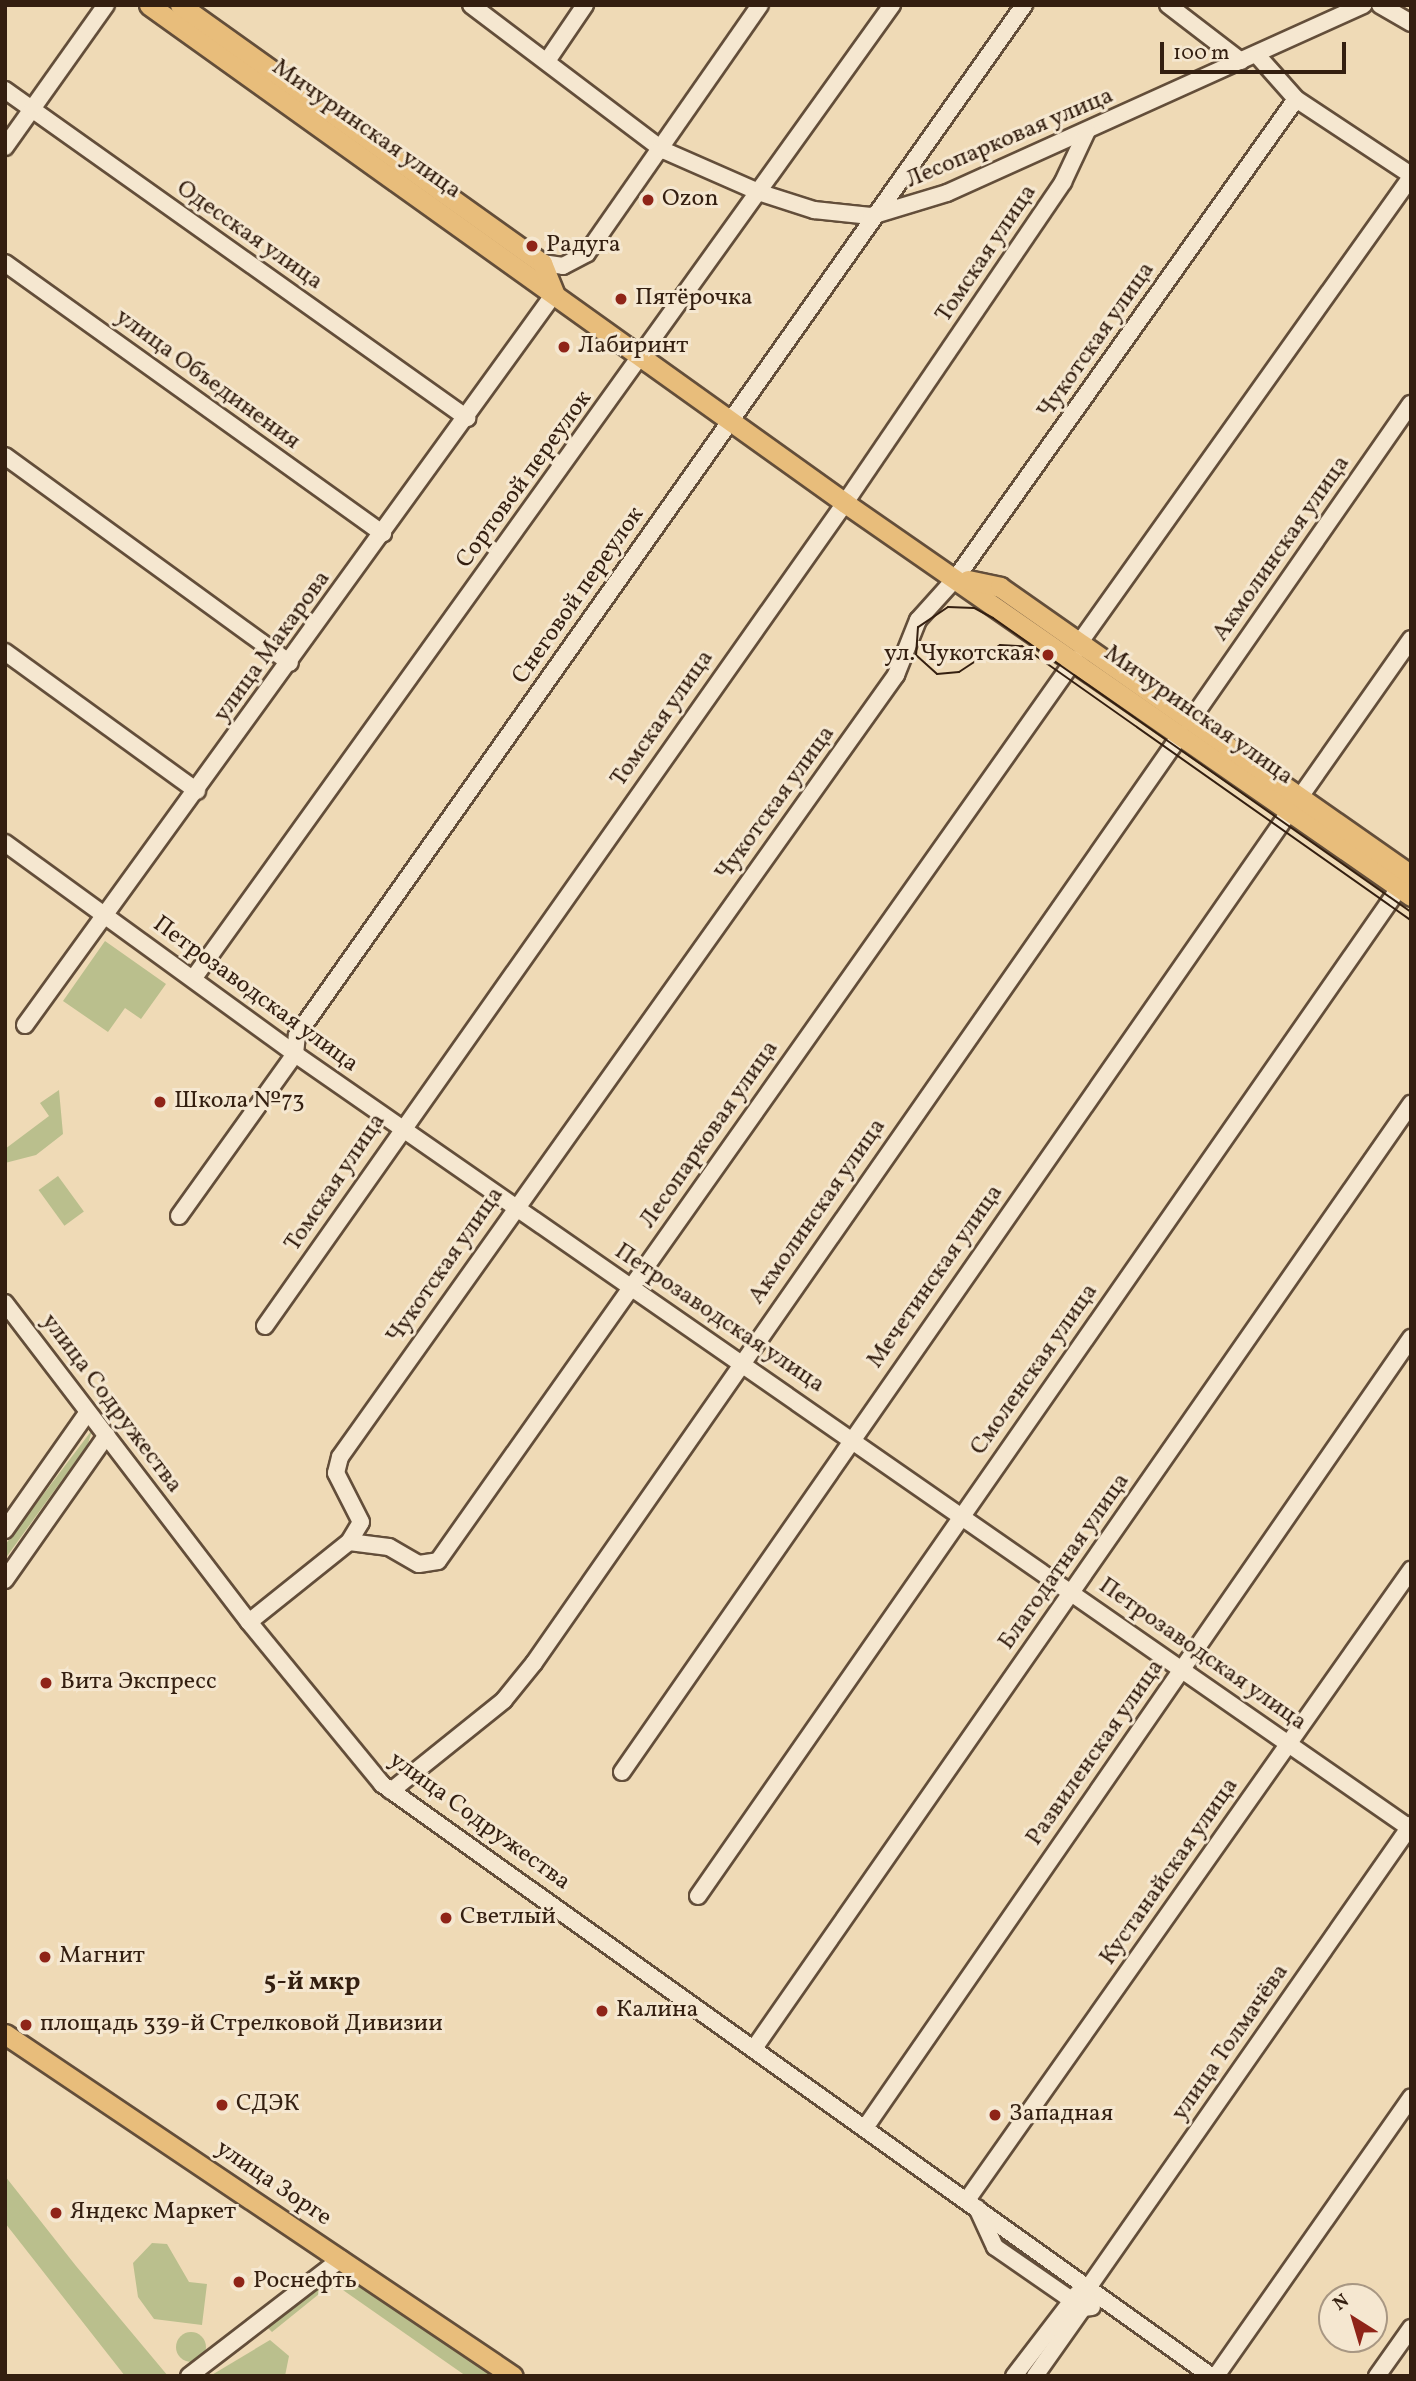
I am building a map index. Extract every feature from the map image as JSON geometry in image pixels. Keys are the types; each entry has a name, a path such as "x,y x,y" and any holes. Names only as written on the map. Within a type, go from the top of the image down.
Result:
{"main road":[{"name":"Мичуринская улица","path":"149,5 845,503 956,579 1000,587 1078,651 1408,881"},
{"name":"Мичуринская улица","path":"180,5 542,263"},
{"path":"542,263 554,294"},
{"name":"улица Зорге","path":"5,2035 513,2376"}],"street":[{"path":"5,147 106,5"},
{"name":"Лесопарковая улица","path":"471,5 663,150 761,193 814,210 871,216 947,193 1364,5"},
{"path":"547,61 584,5"},
{"path":"542,263 563,266 582,259 663,150 760,5"},
{"name":"Сортовой переулок","path":"193,979 761,193 891,5"},
{"name":"Снеговой переулок","path":"179,1216 295,1054 297,1035 731,422 871,216 1024,5"},
{"path":"1168,5 1249,58 1296,99 1411,176"},
{"path":"1380,5 1411,23"},
{"name":"Одесская улица","path":"5,90 467,418"},
{"name":"Чукотская улица","path":"349,1542 361,1522 336,1473 340,1457 516,1206 896,676 918,620 956,579 1296,99"},
{"name":"Томская улица","path":"265,1326 401,1127 845,503 1063,182 1087,131"},
{"name":"Лесопарковая улица","path":"349,1542 389,1547 419,1564 438,1561 1411,176"},
{"name":"улица Объединения","path":"5,263 383,534"},
{"name":"улица Макарова","path":"25,1025 290,663 554,294"},
{"name":"Акмолинская улица","path":"391,1791 504,1700 1411,404"},
{"path":"5,456 290,663"},
{"name":"Мечетинская улица","path":"622,1772 852,1437 1411,639"},
{"path":"5,652 197,791"},
{"name":"Петрозаводская улица","path":"5,843 295,1054 852,1437 1410,1827"},
{"name":"Смоленская улица","path":"698,1896 1408,881"},
{"name":"Благодатная улица","path":"755,2047 1411,1104"},
{"name":"улица Содружества","path":"5,1303 249,1622 391,1791 867,2125 1110,2304 1214,2376"},
{"name":"Развиленская улица","path":"867,2125 1411,1338"},
{"path":"5,1530 88,1412"},
{"path":"5,1580 107,1436"},
{"path":"249,1622 349,1542"},
{"name":"Кустанайская улица","path":"972,2203 1411,1570"},
{"name":"улица Толмачёва","path":"1035,2376 1083,2308 1088,2288 1410,1827"},
{"path":"1214,2376 1411,2097"},
{"name":"улица Содружества","path":"972,2203 995,2247 1083,2308"},
{"path":"189,2376 341,2259"},
{"name":"улица Толмачёва","path":"1014,2376 1068,2299 1088,2288"},
{"path":"1083,2308 1110,2304"},
{"path":"1377,2376 1411,2328"}],"green space":[{"path":"105,941 166,984 141,1019 125,1008 108,1032 63,1001"},
{"path":"59,1090 63,1134 36,1155 5,1163 5,1149 49,1116 40,1103"},
{"path":"58,1176 84,1212 64,1226 39,1190"},
{"path":"92,1430 88,1444 5,1559 5,1545"},
{"path":"5,2176 168,2376 125,2376 5,2223"},
{"path":"152,2243 167,2244 189,2282 207,2284 202,2325 154,2319 138,2297 133,2263"},
{"path":"341,2274 492,2376 466,2376 340,2288 324,2290 272,2332 265,2325 329,2275"},
{"path":"191,2332 201,2337 206,2347 201,2357 191,2362 181,2357 176,2347 181,2337"},
{"path":"270,2340 289,2356 285,2376 210,2376"}],"tram line":[{"path":"1411,912 993,618 974,608 948,607 918,627 916,655 937,674 959,672 1000,645 1022,646 1411,920"}],"place":[{"name":"Ozon","path":"648,200"},
{"name":"Радуга","path":"532,246"},
{"name":"Пятёрочка","path":"621,299"},
{"name":"Лабиринт","path":"564,347"},
{"name":"ул. Чукотская","path":"1048,655"},
{"name":"Школа №73","path":"160,1102"},
{"name":"Вита Экспресс","path":"46,1683"},
{"name":"Светлый","path":"446,1918"},
{"name":"Магнит","path":"45,1957"},
{"name":"Калина","path":"602,2011"},
{"name":"площадь 339-й Стрелковой Дивизии","path":"26,2025"},
{"name":"СДЭК","path":"222,2105"},
{"name":"Западная","path":"995,2115"},
{"name":"Яндекс Маркет","path":"56,2213"},
{"name":"Роснефть","path":"239,2282"}],"district":[{"name":"5-й мкр","path":"312,1983"}]}
